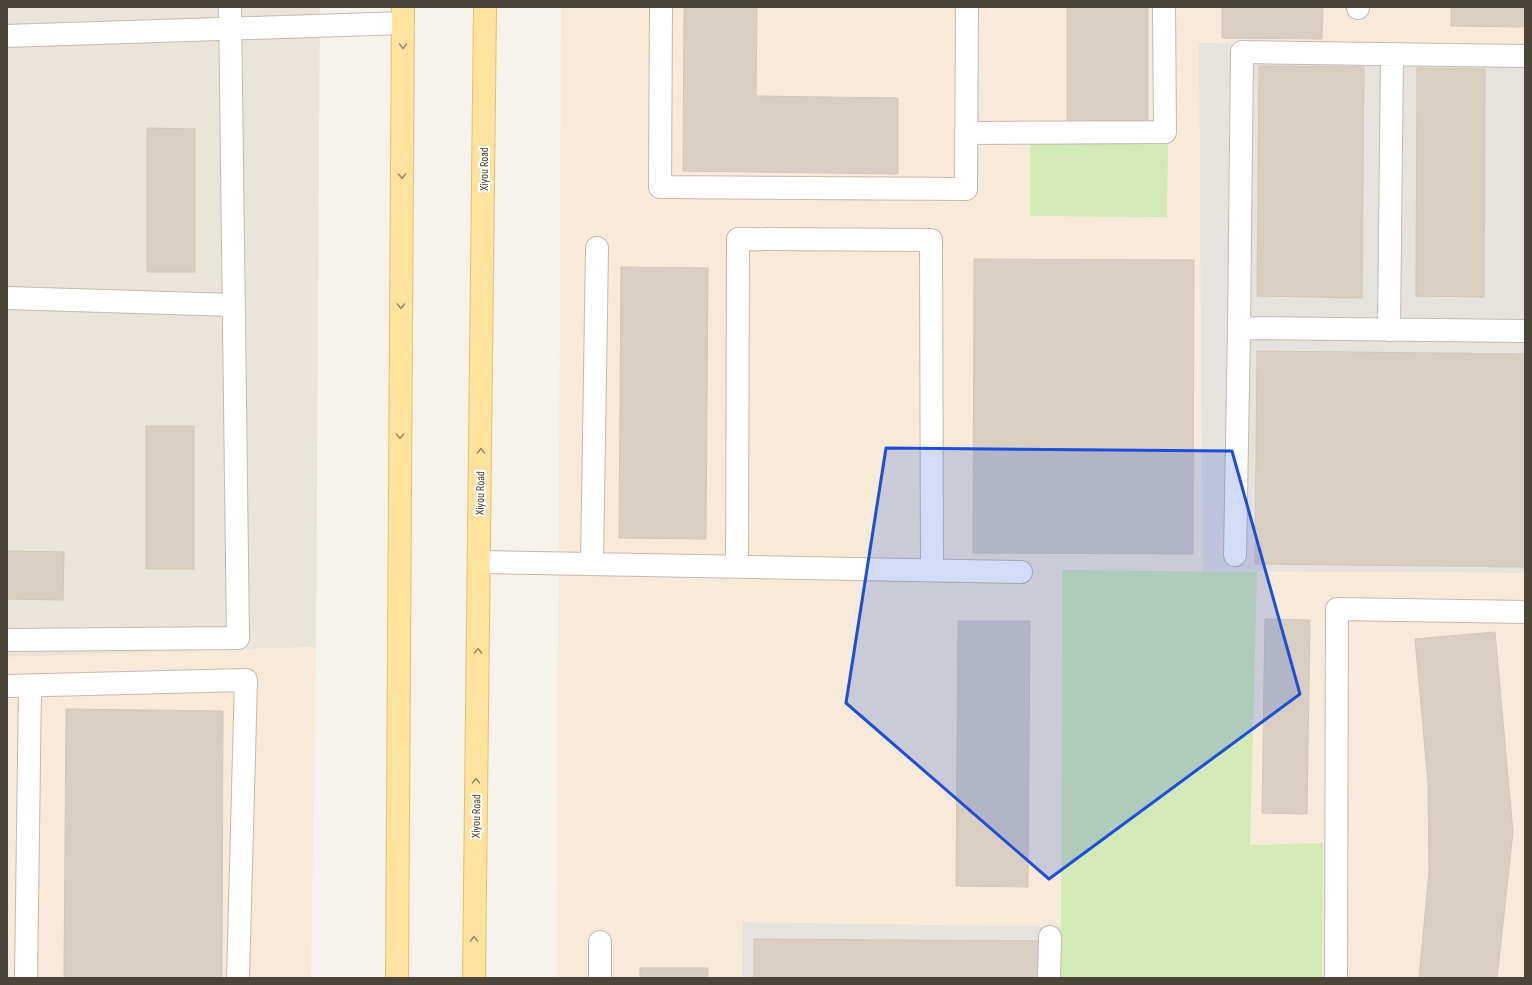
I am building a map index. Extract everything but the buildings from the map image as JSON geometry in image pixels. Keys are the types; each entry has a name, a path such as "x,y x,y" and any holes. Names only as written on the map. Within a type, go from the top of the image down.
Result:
{"main road":[{"name":"Xiyou Road","path":"474,978 486,7"},
{"path":"397,978 403,15"}],"lane":[{"path":"661,7 660,187 966,189 966,7"},
{"path":"966,133 1165,132 1164,7"},
{"path":"7,36 230,17 403,15"},
{"path":"7,640 238,638 230,17"},
{"path":"1235,555 1242,52 1525,56"},
{"path":"1389,330 1392,54"},
{"path":"737,566 738,239 931,240 932,570"},
{"path":"592,564 597,248"},
{"path":"7,298 234,305"},
{"path":"1239,328 1525,331"},
{"path":"479,562 1021,572"},
{"path":"1336,978 1337,609 1525,612"},
{"path":"7,686 246,680 238,978"},
{"path":"26,978 30,686"},
{"path":"1049,978 1050,937"},
{"path":"600,942 600,978"}],"highlighted area":[{"path":"886,448 1232,451 1300,694 1049,879 846,703"}],"shaded area":[{"path":"7,7 320,7 316,647 7,657"},
{"path":"561,7 1525,7 1525,46 1199,43 1202,571 1525,573 1525,978 1061,978 1061,927 743,922 742,978 557,978"},
{"path":"1199,43 1525,46 1525,573 1202,571"},
{"path":"316,647 311,978 7,978 7,657"},
{"path":"743,922 1061,927 1061,978 742,978"}],"green space":[{"path":"1030,142 1168,143 1167,217 1030,216"},
{"path":"1062,570 1257,572 1250,845 1323,843 1322,978 1061,978"}]}
